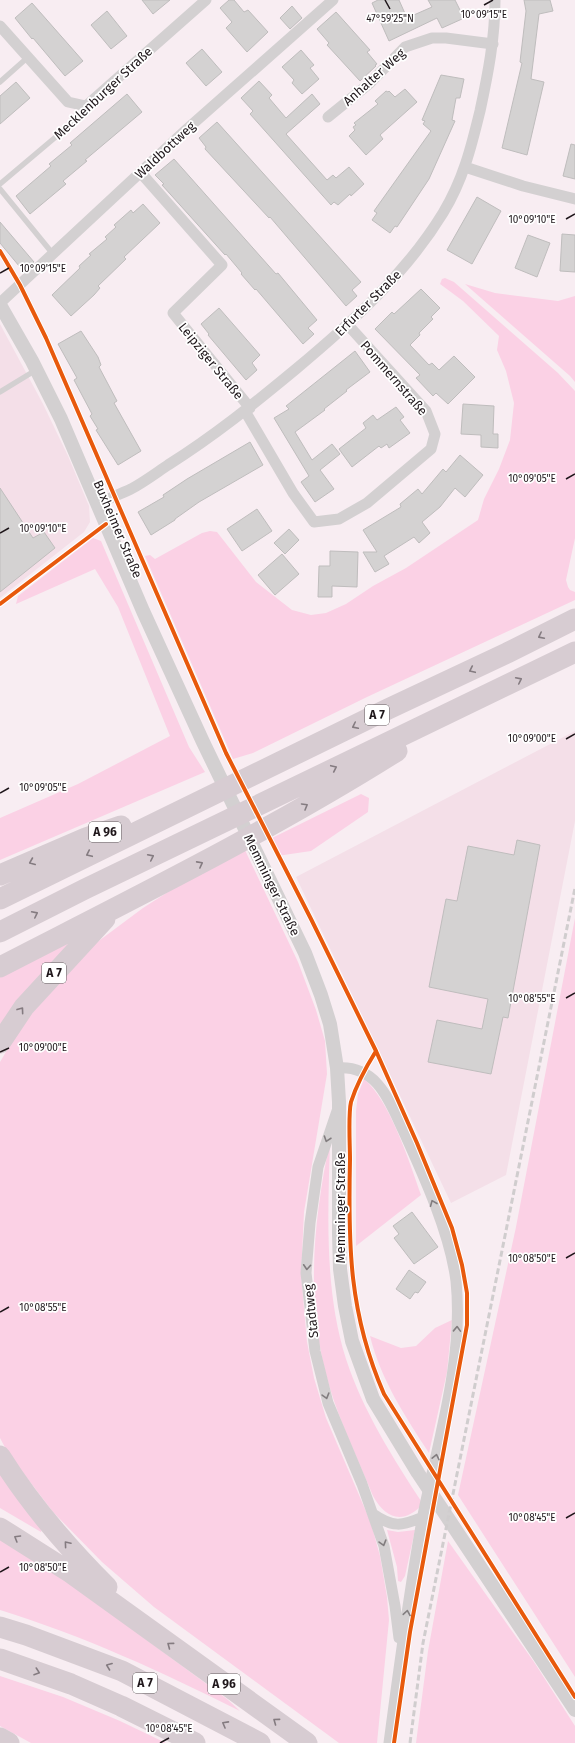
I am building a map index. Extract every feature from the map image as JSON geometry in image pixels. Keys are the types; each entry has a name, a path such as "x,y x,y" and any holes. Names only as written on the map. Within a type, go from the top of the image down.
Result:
{"highway":[{"name":"A 7","path":"0,899 71,863 249,779 388,709 508,653 575,619"},
{"name":"A 7","path":"0,932 85,889 575,652"},
{"name":"A 7","path":"0,967 116,908 271,825 365,771 472,703"},
{"name":"A 96","path":"0,875 86,838 213,796"},
{"name":"A 7","path":"0,1043 24,1007 116,908"},
{"path":"0,1456 15,1480 36,1508 75,1553 142,1623"},
{"name":"A 96","path":"0,1528 71,1573 308,1743"},
{"name":"A 7","path":"0,1627 26,1635 122,1671 260,1743"},
{"path":"0,1659 71,1684 114,1702 196,1743"},
{"path":"0,1738 9,1743"}],"street":[{"name":"Mecklenburger Straße","path":"86,106 206,0"},
{"name":"Waldbottweg","path":"0,304 187,129 333,0"},
{"name":"Erfurter Straße","path":"97,504 131,488 205,441 248,410 348,325 410,261 443,212 465,167 485,89 493,44 495,0"},
{"path":"0,26 27,58 68,102 86,106"},
{"name":"Anhalter Weg","path":"328,117 370,83 405,47 432,38 446,38 493,44"},
{"path":"465,167 523,186 575,199"},
{"name":"Leipziger Straße","path":"141,173 222,265 173,313 248,410"},
{"name":"Buxheimer Straße","path":"0,304 37,370 61,419 143,611 203,742"},
{"name":"Pommernstraße","path":"248,410 293,493 314,522 339,519 367,503 432,449 435,434 426,411 348,325"},
{"name":"Memminger Straße","path":"203,742 305,953 330,1024 337,1068 339,1102 340,1269 352,1341 361,1371 373,1399 418,1473 575,1710"},
{"name":"Stadtweg","path":"337,1068 349,1067 363,1071 380,1087 389,1099 421,1172 446,1238 452,1258 457,1297 458,1332 444,1415 423,1517 401,1651 389,1743"},
{"name":"Stadtweg","path":"339,1102 318,1167 310,1223 306,1273 315,1351 320,1376 335,1423 373,1514 384,1546 389,1569 401,1651"},
{"path":"373,1514 382,1520 397,1525 423,1517"}],"lane":[{"path":"0,82 27,58"},
{"name":"Mecklenburger Straße","path":"0,184 77,119 86,106"},
{"path":"0,189 53,254"},
{"path":"0,392 37,370"}],"shaded area":[{"path":"445,278 454,282 558,373 575,391 575,538 566,580 570,590 575,592 575,600 367,697 253,753 233,759 145,556 150,555 155,559 202,533 210,531 217,532 256,582 292,610 311,615 326,613 346,604 373,586 406,568 478,520 484,499 499,469 510,440 514,403 506,371 497,350 499,336 463,301 440,284 442,279"},
{"path":"465,284 495,293 558,301 575,296 575,382 570,376"},
{"path":"0,324 43,404 68,456 89,506 90,522 84,532 0,598"},
{"path":"93,538 101,541 189,747 205,772 0,860 0,818 78,784 170,736 118,607 95,569 16,604 18,596"},
{"path":"575,731 575,821 506,1175 451,1203 296,877"},
{"path":"361,794 369,798 368,812 311,851 277,856 270,839"},
{"path":"244,848 298,962 316,1010 325,1041 327,1074 304,1212 301,1275 307,1342 314,1378 326,1418 371,1523 380,1556 387,1597 389,1620 377,1743 339,1743 154,1607 102,1562 53,1512 8,1453 0,1438 0,1062 23,1023 96,943 143,908 182,883"},
{"path":"575,918 575,1677 458,1495 516,1227"},
{"path":"68,941 70,945 0,1027 0,975"},
{"path":"364,1079 373,1088 382,1101 398,1132 421,1195 356,1246 356,1111 358,1094"},
{"path":"330,1141 328,1223 329,1251 334,1306 339,1333 353,1378 370,1416 390,1452 423,1504 416,1511 402,1517 389,1514 383,1510 373,1496 338,1413 321,1355 314,1294 314,1263 319,1202"},
{"path":"452,1320 447,1372 429,1453 387,1383 380,1368 370,1336 401,1348 416,1346 435,1328"},
{"path":"0,1472 42,1528 41,1532 0,1508"},
{"path":"387,1530 398,1532 415,1530 405,1576 401,1582 398,1581 397,1567"},
{"path":"0,1539 72,1585 227,1699 240,1711 181,1682 92,1643 0,1610"},
{"path":"448,1541 534,1662 575,1726 575,1743 416,1743 428,1651"},
{"path":"0,1676 63,1697 120,1721 166,1743 31,1743 0,1726"}],"building":[{"path":"142,0 170,0 153,14"},
{"path":"229,0 234,0 244,12 248,10 268,32 247,52 226,28 232,22 220,8"},
{"path":"378,0 399,0 407,18 432,7 428,0 455,0 463,16 461,17 462,19 442,28 437,18 389,41 372,3"},
{"path":"524,0 550,0 553,11 539,14 531,79 544,82 527,155 502,148 522,63 520,62 526,11"},
{"path":"32,3 83,61 65,76 15,18"},
{"path":"292,6 302,18 290,29 280,18"},
{"path":"107,11 127,36 111,49 91,25"},
{"path":"336,12 370,50 367,52 377,64 360,81 327,45 329,43 317,29"},
{"path":"202,49 222,72 206,86 186,63"},
{"path":"301,50 314,65 310,68 319,79 302,94 292,83 294,80 282,67"},
{"path":"441,75 464,79 460,98 456,98 452,120 455,121 429,179 397,227 395,226 390,233 372,220 377,213 374,211 431,131 423,124 425,121 422,120"},
{"path":"259,81 272,95 269,98 286,118 312,94 320,104 286,134 327,180 333,175 336,178 349,167 364,184 351,196 350,194 338,205 334,202 331,205 250,114 253,111 241,98"},
{"path":"16,82 30,98 0,124 0,96"},
{"path":"405,89 417,102 380,135 383,139 366,155 349,136 355,130 353,127 356,125 354,123 378,104 375,101 386,91 389,91 395,97"},
{"path":"127,94 142,112 85,160 87,161 63,181 66,184 30,214 16,196 51,166 49,164 72,145 70,143"},
{"path":"217,122 361,282 352,290 357,296 346,306 270,217 269,218 205,149 206,147 199,138"},
{"path":"571,144 575,145 575,179 563,176"},
{"path":"174,159 276,274 278,273 317,320 308,328 314,334 303,344 256,289 255,290 241,274 242,273 226,254 225,255 162,185 164,184 155,175"},
{"path":"477,197 501,211 472,264 447,250"},
{"path":"143,204 160,223 124,257 126,259 98,286 100,288 94,295 71,316 52,295 80,268 79,266 91,255 89,254 107,239 105,237 116,227 114,225 131,210 133,213"},
{"path":"0,222 34,262 24,272 0,243"},
{"path":"562,234 575,235 575,272 560,271"},
{"path":"528,235 550,243 537,277 515,268"},
{"path":"421,289 440,308 431,317 433,319 419,333 420,335 410,345 429,365 432,363 439,370 454,356 475,377 448,404 436,393 433,396 416,378 420,375 375,329 392,312 394,314"},
{"path":"219,308 260,355 252,363 257,370 246,380 208,335 209,334 201,324"},
{"path":"81,331 98,357 101,365 99,367 117,401 114,403 141,451 118,465 96,430 98,429 90,416 92,414 74,380 77,378 58,344"},
{"path":"355,351 370,372 346,390 347,391 324,409 325,410 295,432 312,460 332,444 340,454 320,470 334,489 315,502 301,482 309,476 274,418 289,409 286,406"},
{"path":"463,404 494,406 493,434 498,434 498,448 481,447 481,435 461,434"},
{"path":"396,407 404,417 400,420 410,433 389,448 387,444 381,448 379,446 352,467 339,449 366,428 363,423 373,415 377,420"},
{"path":"250,442 263,465 199,502 175,520 151,535 138,512 164,497 163,495 187,479"},
{"path":"460,455 483,475 465,497 455,488 440,507 422,522 430,533 419,543 414,537 384,556 389,564 375,572 363,552 377,552 363,530 401,507 400,504 418,489 422,494 443,469 446,472"},
{"path":"0,488 33,538 44,532 55,548 0,592"},
{"path":"257,509 272,531 242,551 227,529"},
{"path":"289,529 299,540 285,554 274,543"},
{"path":"330,551 358,552 357,587 332,586 332,597 318,597 319,566 330,566"},
{"path":"282,554 299,574 275,595 258,575"},
{"path":"517,840 540,845 508,1018 503,1017 491,1074 428,1062 437,1020 482,1029 488,999 429,987 446,899 457,901 468,846 514,855"},
{"path":"412,1212 438,1247 414,1264 394,1238 399,1234 393,1226"},
{"path":"409,1270 426,1282 418,1293 415,1292 410,1299 396,1289"}],"railway":[{"path":"410,1743 423,1643 575,888"}],"cycle path":[{"path":"0,251 20,285 46,338 226,753 311,919 376,1051 417,1143 452,1228 462,1265 467,1293 467,1325 410,1632 394,1743"},
{"path":"0,604 106,524"},
{"path":"376,1051 362,1075 353,1095 349,1122 349,1191 353,1279 357,1307 372,1364 384,1394 575,1697"}]}
